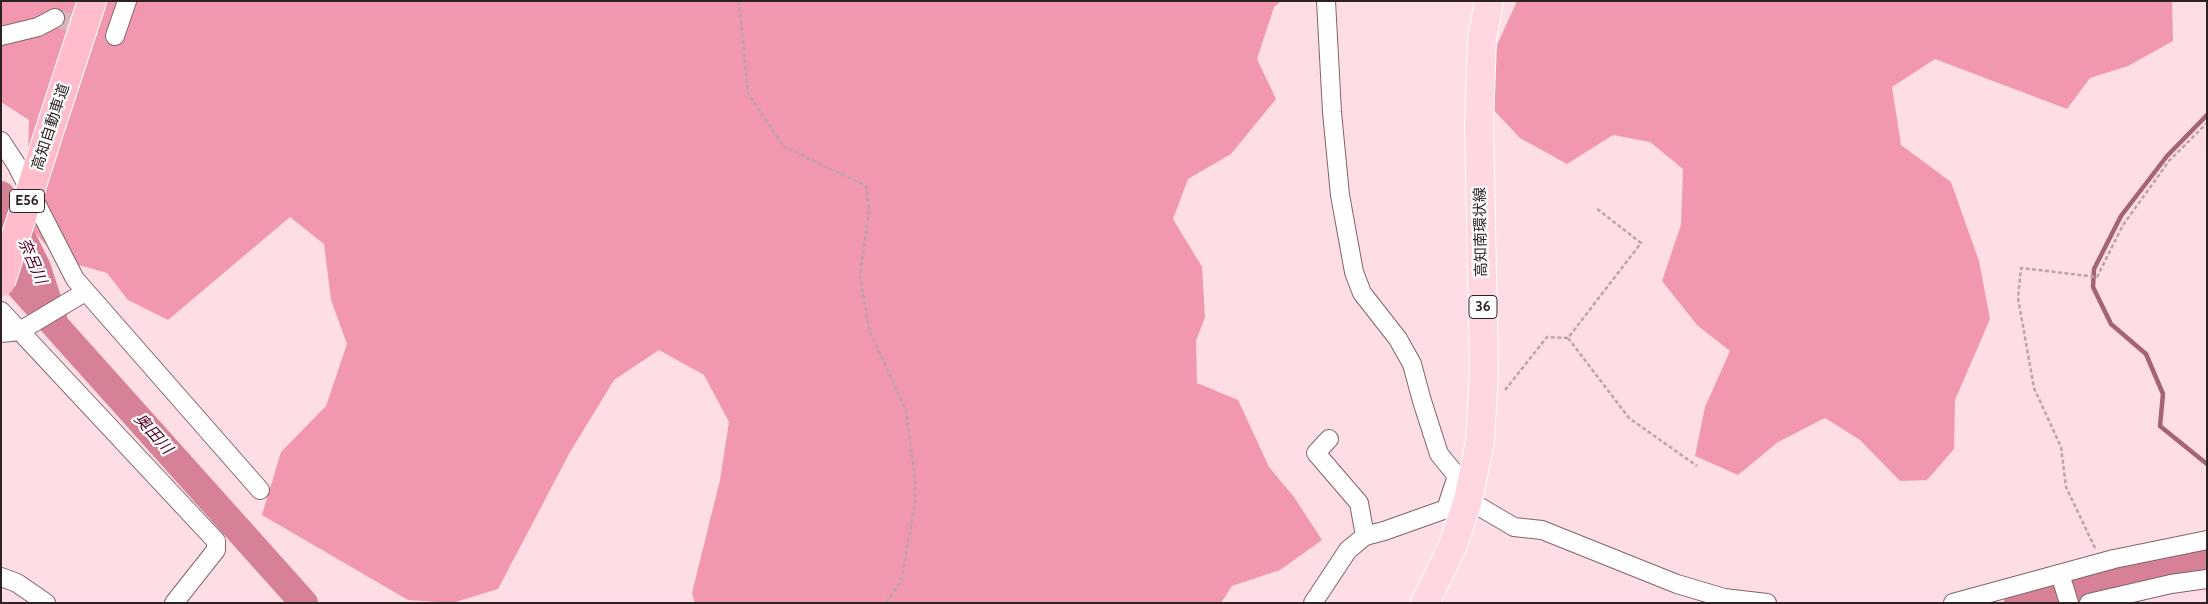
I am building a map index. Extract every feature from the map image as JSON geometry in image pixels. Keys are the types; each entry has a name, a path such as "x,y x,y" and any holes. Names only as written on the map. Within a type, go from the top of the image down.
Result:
{"highway":[{"name":"高知自動車道","path":"1,282 92,1"}],"main road":[{"name":"高知南環状線","path":"1425,603 1453,545 1460,497 1480,442 1484,370 1479,125 1482,39 1489,1"}],"street":[{"path":"115,36 127,1"},
{"path":"1326,1 1332,112 1339,186 1354,272 1362,293 1398,339 1412,364 1439,454 1457,476 1460,497"},
{"path":"1,36 38,27 55,18"},
{"path":"1,141 16,164 74,279 260,490"},
{"path":"16,209 45,222"},
{"path":"1,333 20,331 85,292"},
{"path":"1,311 216,541 216,550 174,603"},
{"path":"1329,439 1316,453 1359,503 1365,536"},
{"path":"1313,603 1348,550 1365,536 1446,508 1460,497"},
{"path":"1460,497 1514,527 1542,530 1677,584 1724,598 1767,603"},
{"path":"1953,603 2062,577 2102,563 2207,540"},
{"path":"1,577 17,583 46,603"},
{"path":"2062,577 2069,600"},
{"path":"2089,603 2162,585 2207,578"}],"path":[{"path":"740,1 748,93 783,146 866,186 869,210 860,276 870,332 906,411 915,478 915,503 900,581 886,603"},
{"path":"2102,563 2066,487 2061,447 2034,388 2018,298 2022,268 2098,277 2123,225 2169,161 2207,123"},
{"path":"1568,338 1641,243 1596,208"},
{"path":"1501,395 1548,337 1568,338 1629,418 1698,466"}],"shaded area":[{"path":"1,1 1281,1 1274,7 1257,59 1276,99 1231,154 1188,179 1173,219 1202,267 1205,317 1196,341 1197,383 1238,400 1269,467 1294,497 1322,540 1280,570 1232,586 1221,603 695,603 692,593 720,480 729,422 704,375 659,350 614,380 570,452 498,589 452,603 408,600 262,515 281,452 326,406 347,344 331,300 324,244 290,217 168,320 128,300 107,273 58,259 26,222 29,120 1,102"},
{"path":"1517,1 2172,1 2173,41 2128,66 2090,78 2067,109 1935,59 1892,87 1901,145 1951,182 1979,261 1990,319 1955,400 1954,449 1927,480 1900,481 1860,440 1825,418 1778,442 1738,475 1695,456 1705,407 1730,351 1697,325 1662,281 1681,225 1683,169 1650,142 1613,135 1567,164 1520,138 1489,105 1497,45"}],"waterway":[{"path":"2207,115 2167,156 2121,216 2094,269 2093,287 2111,324 2146,354 2163,394 2160,426 2207,464"},
{"name":"奈呂川","path":"1,195 37,268 53,317"},
{"name":"奥田川","path":"1,265 304,603"},
{"path":"2018,603 2123,575 2207,560"}],"tunnel":[{"path":"55,18 115,36"}]}
